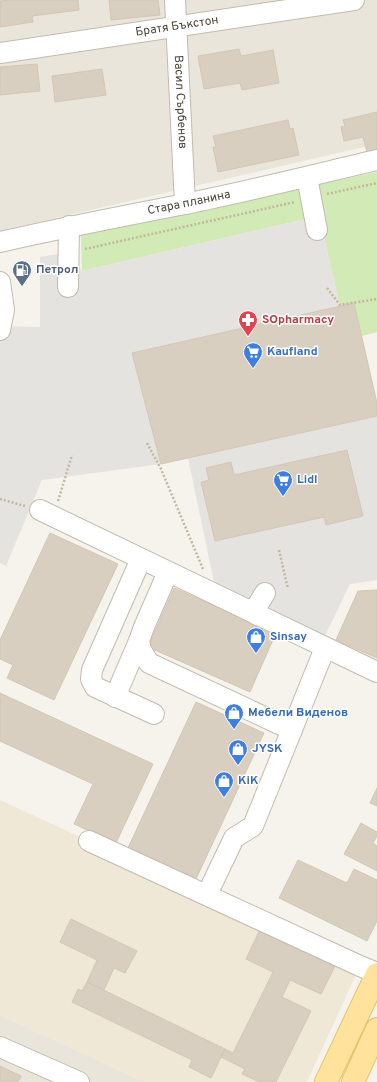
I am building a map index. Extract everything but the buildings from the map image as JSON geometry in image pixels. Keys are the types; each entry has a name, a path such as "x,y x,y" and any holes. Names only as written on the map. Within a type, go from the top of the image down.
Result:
{"main road":[{"path":"326,1082 377,973"},
{"path":"353,1082 377,1029"}],"street":[{"name":"Васил Сърбенов","path":"175,0 184,204"},
{"name":"Братя Бъкстон","path":"0,54 354,0"},
{"name":"Стара планина","path":"0,242 69,226 184,204 377,160"},
{"path":"307,177 317,230"},
{"path":"68,287 69,226"},
{"path":"0,282 4,310 0,330"},
{"path":"46,513 377,672"},
{"path":"141,559 92,670 91,679 95,688 154,714"},
{"path":"115,696 168,572"},
{"path":"257,615 257,606 265,593"},
{"path":"139,641 141,650 150,663 292,730"},
{"path":"212,884 234,838 253,826 325,648"},
{"path":"88,841 377,973"},
{"path":"0,1047 79,1082"}],"path":[{"path":"69,252 377,183"},
{"path":"327,288 340,305 377,299"},
{"path":"147,443 161,469 213,594"},
{"path":"0,499 46,513 72,456"},
{"path":"278,550 288,589"}],"shaded area":[{"path":"0,0 377,0 377,144 0,231"},
{"path":"319,216 340,306 132,353 161,464 42,480 6,566 0,563 0,311 6,326 40,327 40,257 69,252 82,271"},
{"path":"377,416 377,580 350,584 325,636 214,582 188,458"},
{"path":"0,800 360,966 307,1082 145,1082 0,1015"},
{"path":"0,1015 145,1082 0,1082"}],"green space":[{"path":"377,172 377,332 362,336 354,303 340,306 319,216 82,271 81,235"}],"place":[{"name":"Петрол","path":"22,287"},
{"name":"SOpharmacy","path":"248,337"},
{"name":"Kaufland","path":"253,369"},
{"name":"Lidl","path":"283,497"},
{"name":"Sinsay","path":"256,654"},
{"name":"Мебели Виденов","path":"234,730"},
{"name":"JYSK","path":"238,766"},
{"name":"KiK","path":"224,798"}]}
